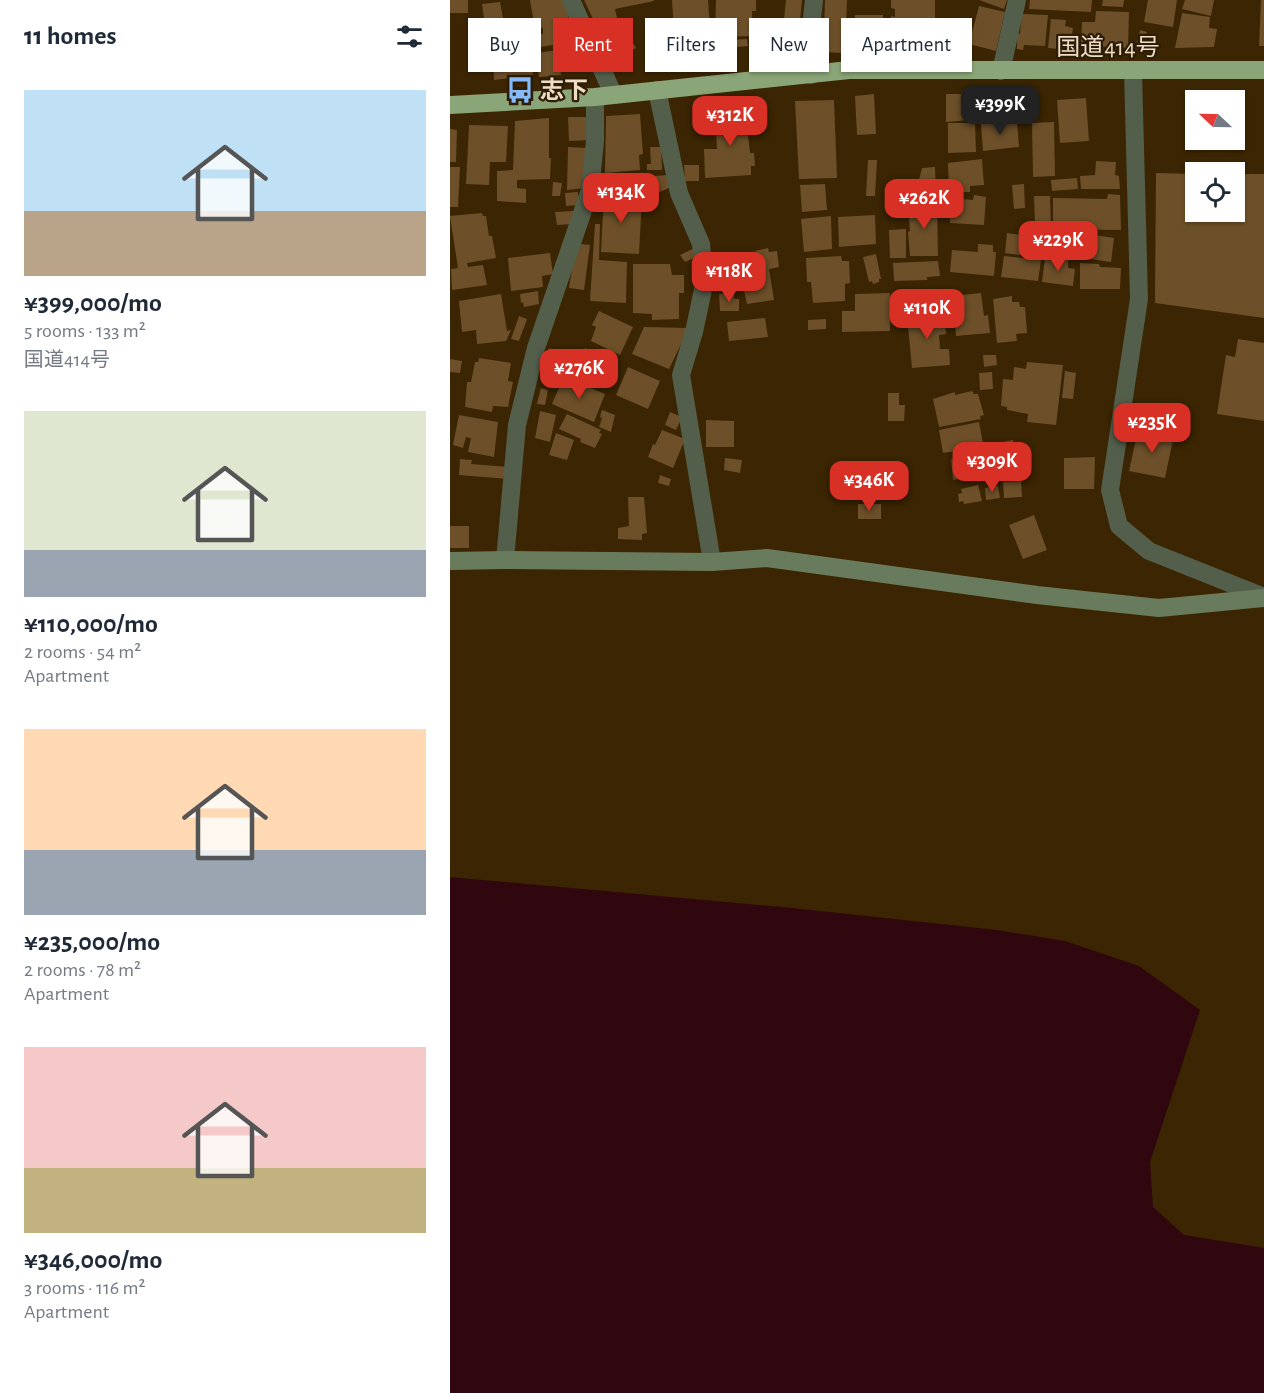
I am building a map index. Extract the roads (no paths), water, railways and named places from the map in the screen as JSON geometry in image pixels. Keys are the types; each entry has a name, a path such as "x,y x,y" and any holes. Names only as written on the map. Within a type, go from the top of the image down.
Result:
{"highway":[{"name":"国道414号","path":"450,105 595,97 849,70 1264,70"}],"street":[{"path":"571,0 613,94"},
{"path":"811,75 809,46 814,0"},
{"path":"1001,71 1017,0"},
{"path":"1133,71 1139,299 1110,490 1119,525 1149,551 1264,598"},
{"path":"657,90 679,193 701,244 705,280 694,332 681,375 712,562"},
{"path":"505,560 517,425 536,348 590,190 595,141 595,97"},
{"path":"450,561 712,562 767,558 1037,595 1158,608 1264,598"}],"place":[{"name":"志下","path":"520,90"}]}
